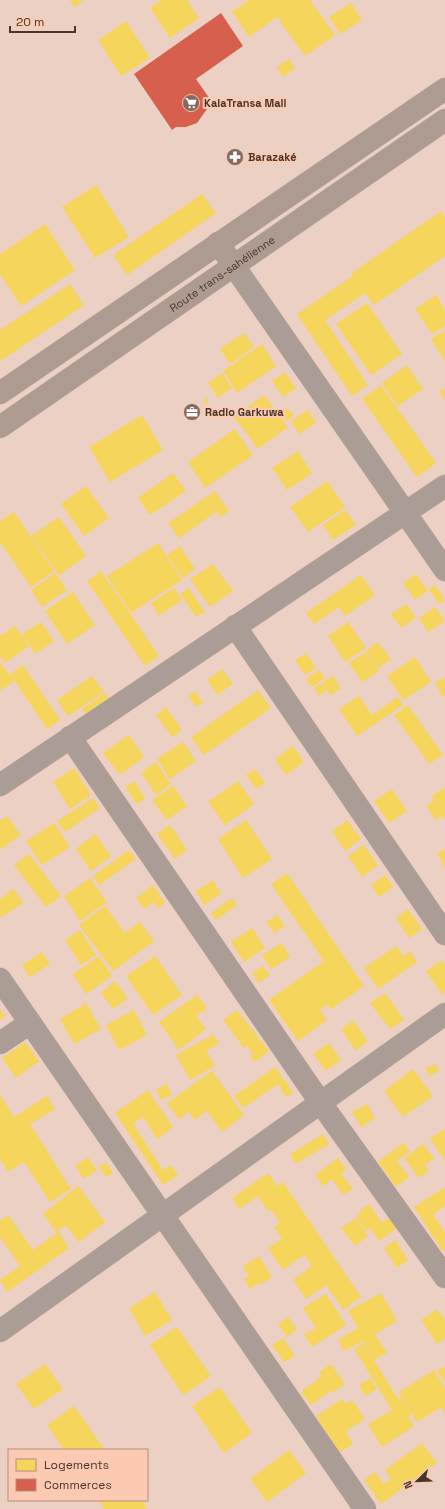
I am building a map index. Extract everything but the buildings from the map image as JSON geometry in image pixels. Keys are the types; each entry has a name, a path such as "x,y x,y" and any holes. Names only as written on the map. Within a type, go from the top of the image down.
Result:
{"highway":[{"path":"0,393 181,271 218,243 445,89"},
{"name":"Route trans-sahélienne","path":"0,427 445,120"}],"street":[{"path":"218,243 235,265 445,570"},
{"path":"0,785 234,626 445,486"},
{"path":"234,626 445,934"},
{"path":"70,737 320,1102 445,1277"},
{"path":"0,979 365,1509"},
{"path":"0,1331 445,1014"},
{"path":"0,1043 30,1023"}],"place":[{"name":"KalaTransa Mall","path":"191,103"},
{"name":"Barazaké","path":"235,157"},
{"name":"Radio Garkuwa","path":"192,412"}]}
